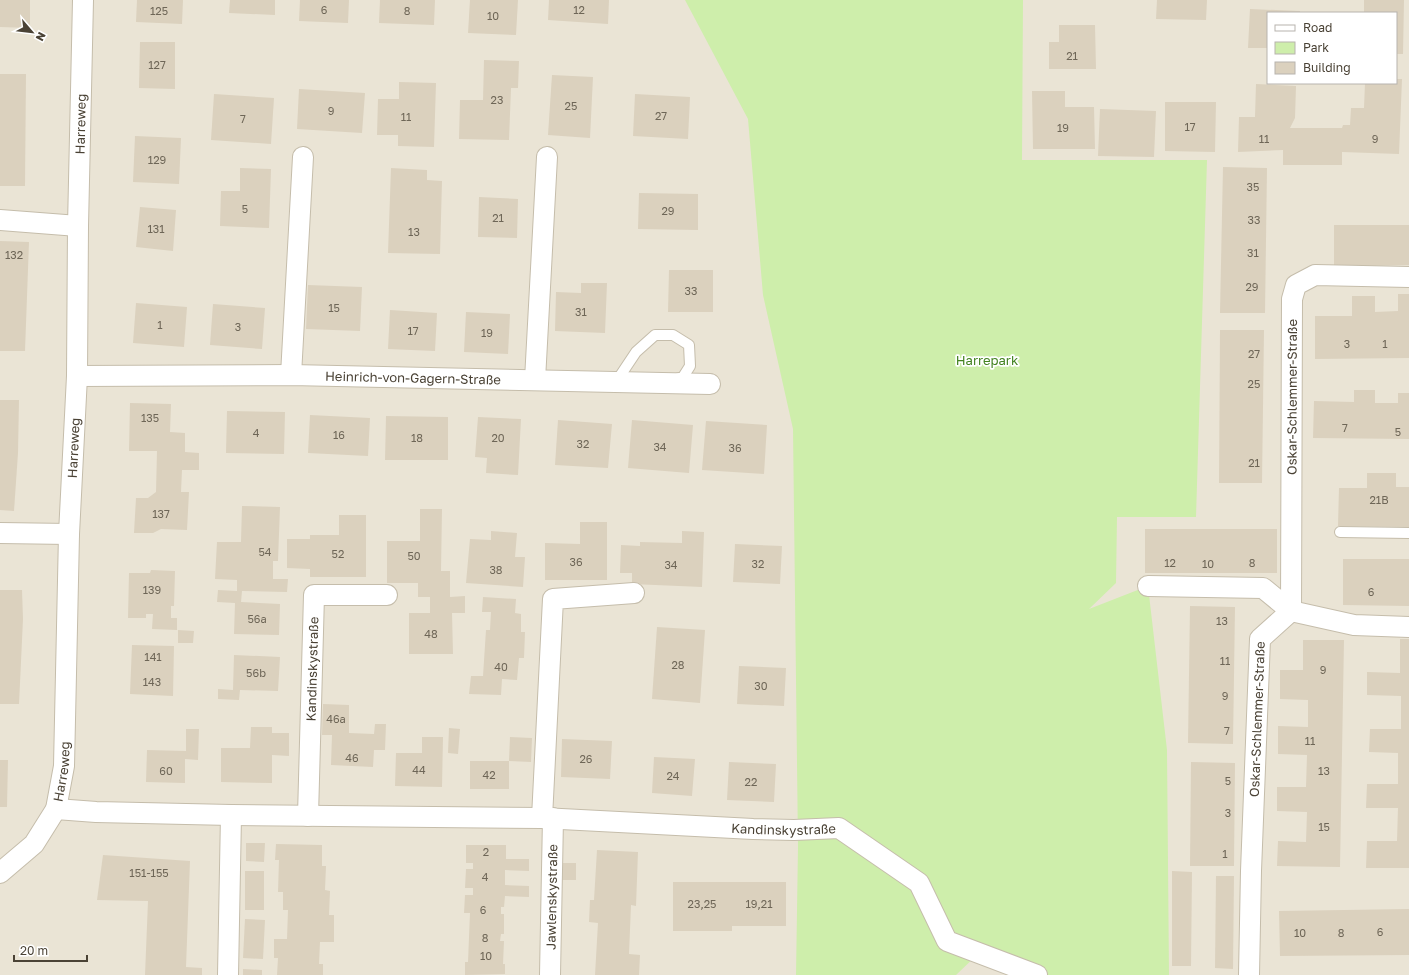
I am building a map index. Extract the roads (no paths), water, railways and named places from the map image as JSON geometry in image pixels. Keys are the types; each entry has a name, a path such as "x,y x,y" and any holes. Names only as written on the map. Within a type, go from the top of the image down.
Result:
{"street":[{"name":"Harreweg","path":"0,873 34,844 56,809 64,766 69,534 77,376 78,226 83,0"},
{"path":"291,375 303,157"},
{"path":"535,380 547,157"},
{"path":"0,220 78,226"},
{"name":"Oskar-Schlemmer-Straße","path":"1249,975 1251,871 1260,639 1291,611 1292,299 1296,285 1315,275 1409,276"},
{"name":"Heinrich-von-Gagern-Straße","path":"77,376 291,375 710,384"},
{"path":"0,533 69,534"},
{"path":"1148,586 1263,588 1291,611 1354,625 1409,627"},
{"path":"547,818 553,599 634,593"},
{"name":"Kandinskystraße","path":"308,816 314,595 387,595"},
{"name":"Kandinskystraße","path":"56,809 96,812 231,815 547,818 794,830 838,828 919,883 947,941 1037,975"},
{"path":"228,975 231,815"},
{"name":"Jawlenskystraße","path":"547,818 550,975"}],"lane":[{"path":"616,382 636,352 654,335 673,335 689,345 690,366 683,377 662,383"},
{"path":"1340,532 1409,533"}],"park label":[{"name":"Harrepark","path":"987,360"}]}
